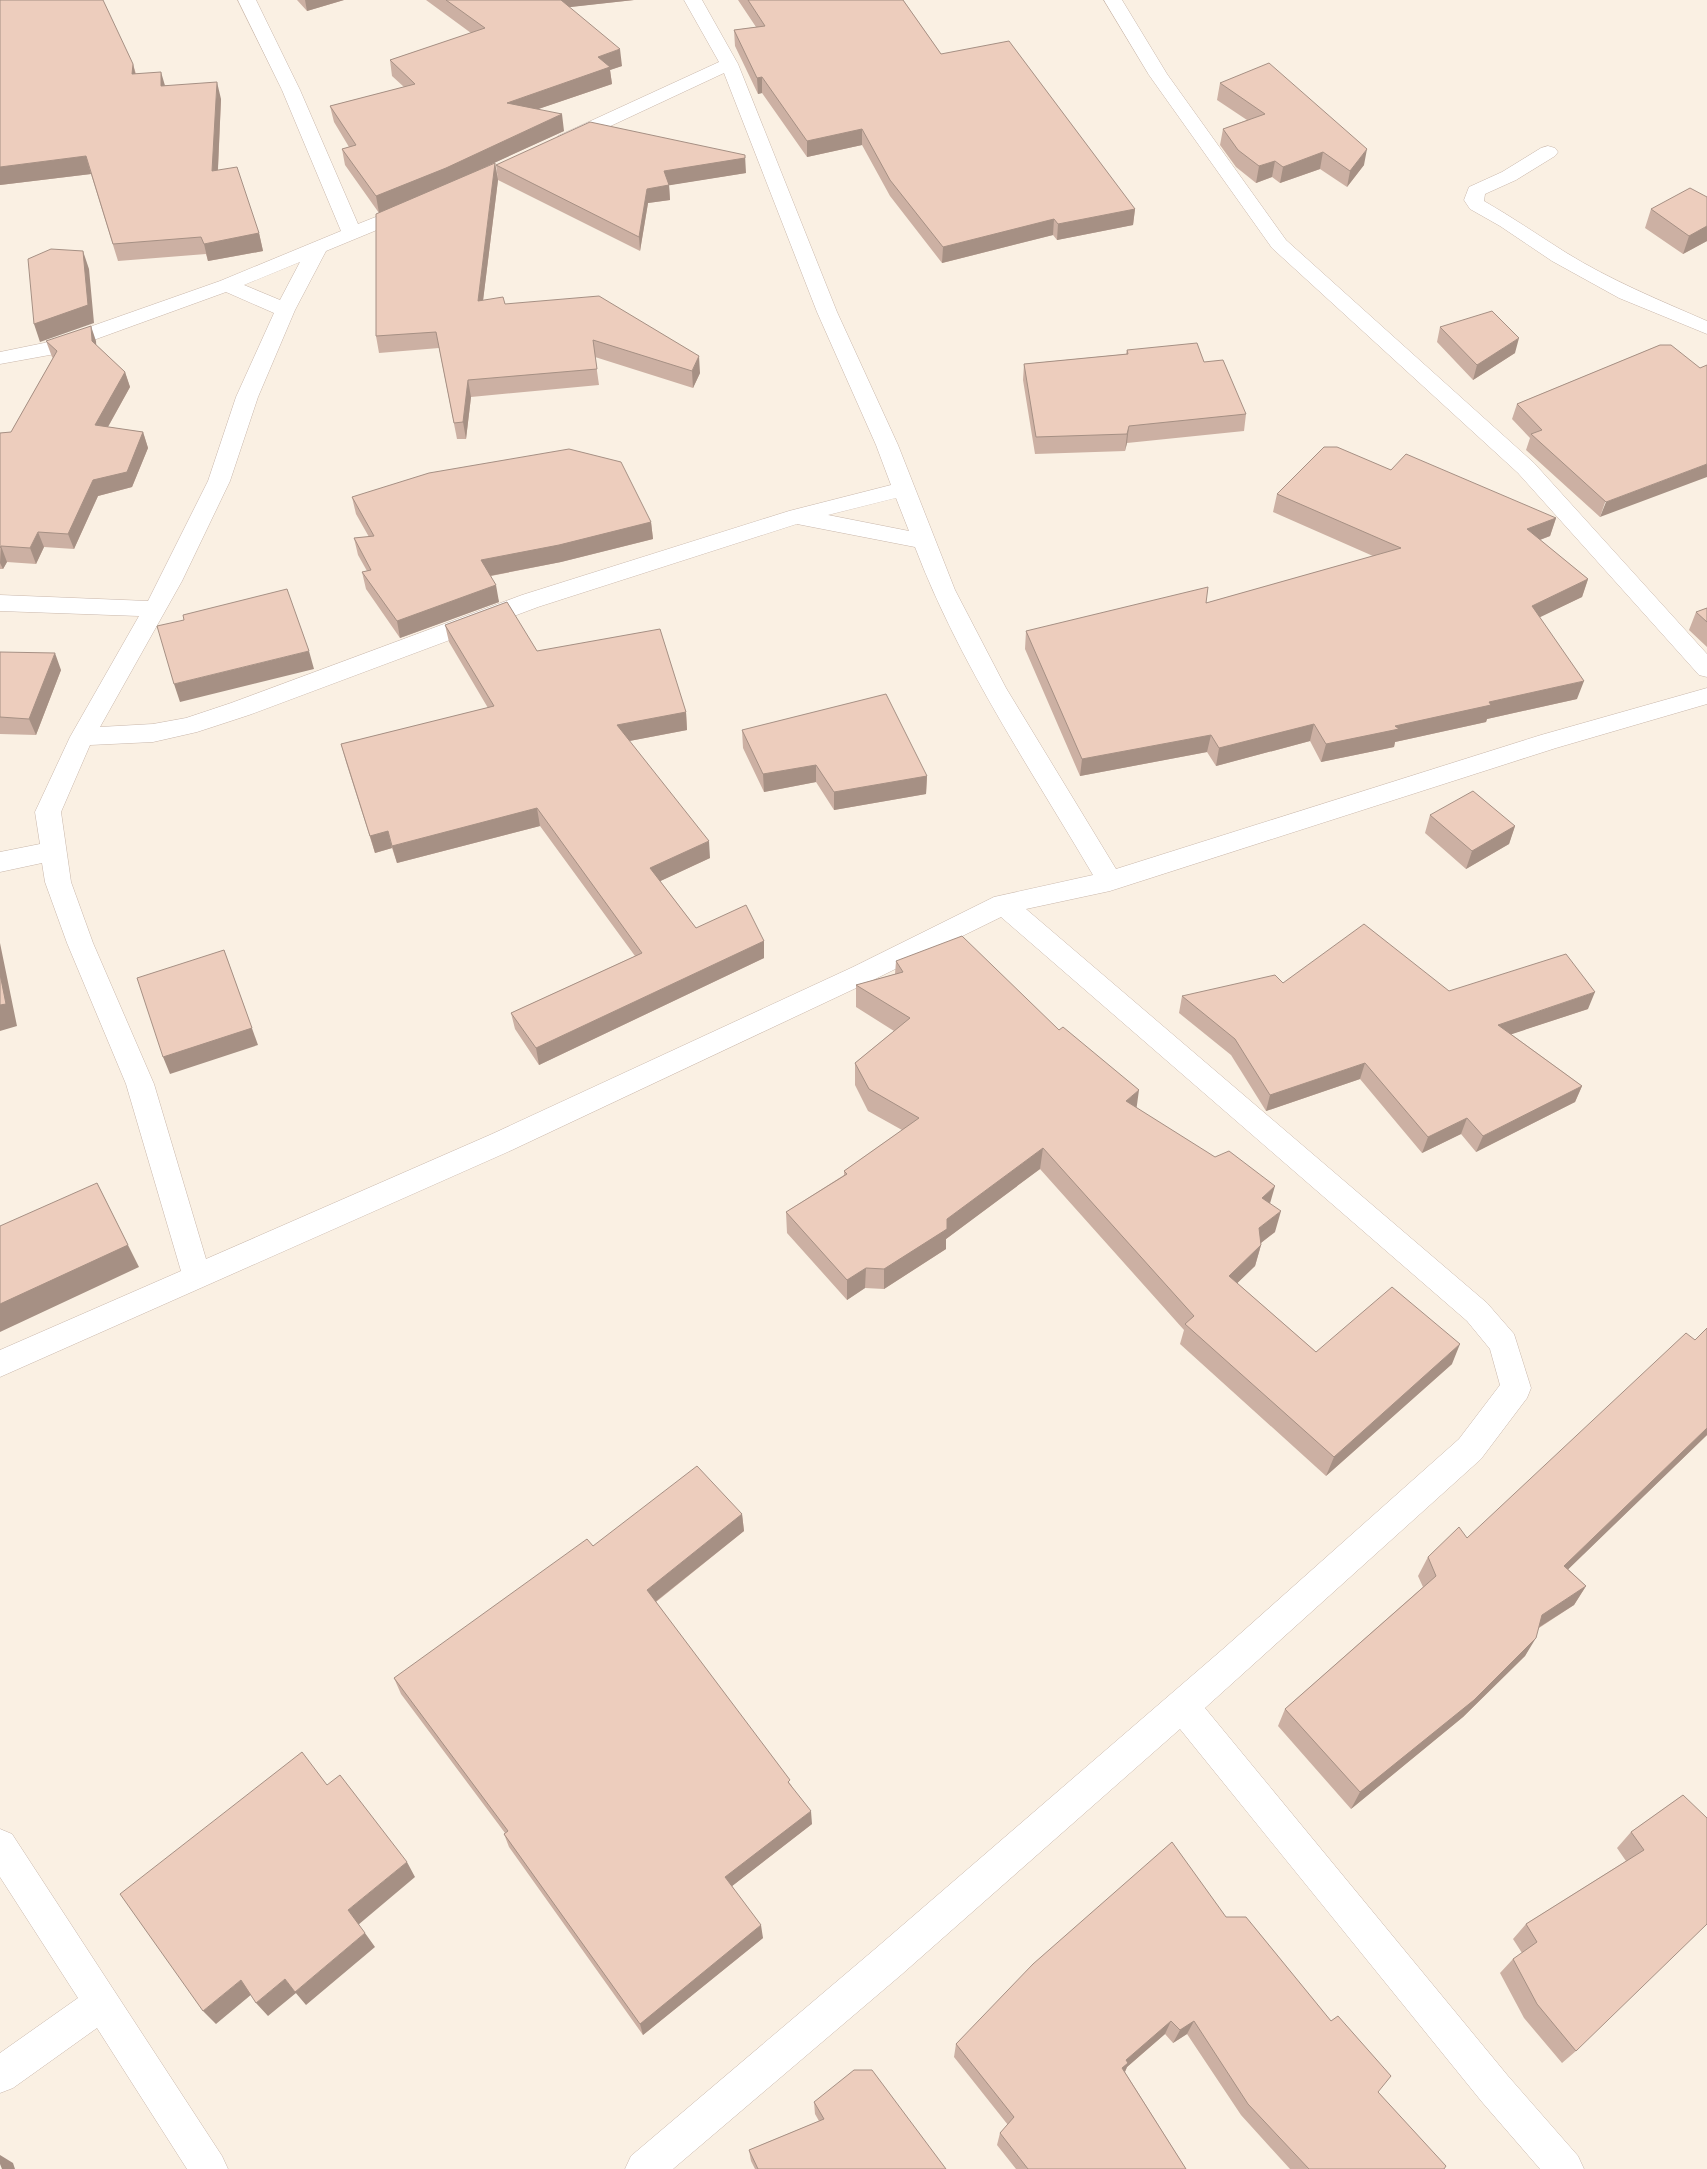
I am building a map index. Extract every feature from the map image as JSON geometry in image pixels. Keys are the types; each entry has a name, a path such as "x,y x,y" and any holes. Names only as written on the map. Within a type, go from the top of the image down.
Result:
{"street":[{"path":"247,0 292,90 352,233"},
{"path":"693,0 729,64 827,312 888,445 943,590 995,689 1110,881"},
{"path":"1113,0 1158,75 1279,244 1526,468 1707,669"},
{"path":"552,146 729,64"},
{"path":"1548,152 1509,176 1476,191 1474,200 1477,205 1559,257 1626,294 1707,328"},
{"path":"0,358 48,349 227,285 430,201"},
{"path":"197,1276 140,1084 80,943 58,882 48,812 82,737 171,581 219,481 247,397 285,310 317,249"},
{"path":"227,285 285,310"},
{"path":"82,737 136,735 196,723 530,601 797,516 904,489"},
{"path":"797,516 924,541"},
{"path":"0,603 156,609"},
{"path":"0,1364 511,1138 862,974 1003,904 1110,881 1550,741 1707,696"},
{"path":"101,706 136,735"},
{"path":"0,862 53,851"},
{"path":"644,2169 888,1962 1236,1660 1470,1449 1516,1388 1503,1343 1477,1312 1003,904"},
{"path":"1182,1706 1495,2089 1565,2169"},
{"path":"0,1846 209,2169"},
{"path":"0,2075 102,2003"}],"building":[{"path":"0,0 103,0 133,64 132,74 161,72 161,86 217,82 212,171 237,167 259,233 204,244 201,237 113,244 86,156 0,167"},
{"path":"446,0 561,0 620,49 598,57 610,67 507,103 562,114 446,168 376,196 342,149 356,145 330,106 415,84 390,60 485,28"},
{"path":"748,0 903,0 941,54 1009,41 1135,209 1058,224 1054,219 943,247 890,180 862,129 807,141 762,77 757,78 734,30 765,26"},
{"path":"1269,63 1367,149 1350,171 1323,152 1283,167 1275,161 1259,166 1238,150 1223,129 1265,114 1220,83"},
{"path":"590,122 745,155 745,158 664,171 669,185 647,189 639,237 496,165"},
{"path":"495,163 478,301 503,297 505,304 599,296 699,356 692,371 593,340 597,369 468,380 463,422 454,423 436,332 376,336 376,214"},
{"path":"1690,188 1707,197 1707,226 1689,236 1651,209"},
{"path":"51,249 83,251 88,305 34,324 28,259"},
{"path":"1492,311 1519,338 1477,365 1440,327"},
{"path":"91,326 92,341 125,372 95,425 143,432 127,472 93,480 68,534 38,532 30,548 1,546 0,548 0,433 11,432 57,351 46,341"},
{"path":"1197,343 1204,362 1223,360 1246,414 1129,426 1127,434 1036,437 1024,364 1128,354 1127,350"},
{"path":"1660,345 1671,345 1700,368 1707,365 1707,464 1606,502 1531,434 1542,430 1517,404"},
{"path":"1324,447 1337,447 1391,470 1406,454 1556,518 1527,529 1588,579 1532,606 1584,681 1489,702 1491,705 1395,726 1399,729 1326,744 1314,724 1219,748 1211,735 1082,759 1026,631 1208,587 1206,603 1401,548 1277,494"},
{"path":"569,449 621,462 651,522 559,545 481,560 496,585 397,621 362,572 371,570 354,538 374,536 352,497 429,473"},
{"path":"287,589 309,651 174,684 157,626 184,620 183,615"},
{"path":"507,602 537,651 660,629 686,712 617,725 709,841 650,868 696,928 746,905 764,941 536,1048 511,1013 642,953 537,808 392,846 388,831 370,836 341,744 494,706 445,625"},
{"path":"1707,608 1707,622 1696,612"},
{"path":"0,652 55,653 29,719 0,717"},
{"path":"886,694 927,776 834,792 816,765 763,774 742,730"},
{"path":"1473,791 1515,826 1472,851 1430,815"},
{"path":"1364,924 1449,991 1566,954 1595,992 1498,1025 1582,1086 1483,1136 1467,1118 1428,1137 1365,1063 1270,1095 1235,1039 1182,996 1275,975 1283,983"},
{"path":"962,936 1059,1030 1063,1027 1139,1090 1126,1101 1215,1157 1229,1151 1275,1186 1262,1198 1281,1211 1259,1228 1261,1245 1229,1276 1316,1352 1392,1287 1460,1344 1334,1457 1185,1324 1194,1316 1043,1148 947,1219 947,1229 884,1269 866,1268 847,1280 786,1212 847,1174 844,1171 919,1118 869,1089 855,1063 910,1018 856,985 903,972 896,961"},
{"path":"224,950 252,1028 163,1057 137,978"},
{"path":"0,974 6,1004 0,1005"},
{"path":"97,1183 128,1245 0,1304 0,1226"},
{"path":"1707,1328 1707,1428 1564,1566 1586,1586 1542,1615 1536,1638 1474,1700 1360,1792 1285,1709 1436,1576 1428,1557 1459,1527 1467,1538 1686,1333 1695,1340"},
{"path":"697,1466 742,1514 647,1590 790,1780 788,1782 811,1811 725,1877 761,1925 640,2024 504,1834 508,1831 394,1678 587,1539 593,1546"},
{"path":"302,1752 327,1785 340,1775 407,1862 348,1910 365,1933 295,1992 285,1979 256,2003 241,1980 203,2011 120,1894"},
{"path":"1683,1795 1707,1818 1707,1924 1576,2051 1537,2004 1513,1959 1537,1942 1526,1924 1644,1850 1631,1832"},
{"path":"1172,1842 1226,1917 1246,1917 1331,2021 1338,2016 1391,2076 1378,2092 1446,2166 1444,2169 1309,2169 1248,2104 1194,2021 1180,2030 1171,2021 1126,2060 1128,2063 1122,2068 1186,2169 1028,2169 1000,2133 1014,2117 956,2044 1033,1964"},
{"path":"854,2070 872,2070 946,2169 758,2169 749,2150 824,2119 814,2102"}]}
